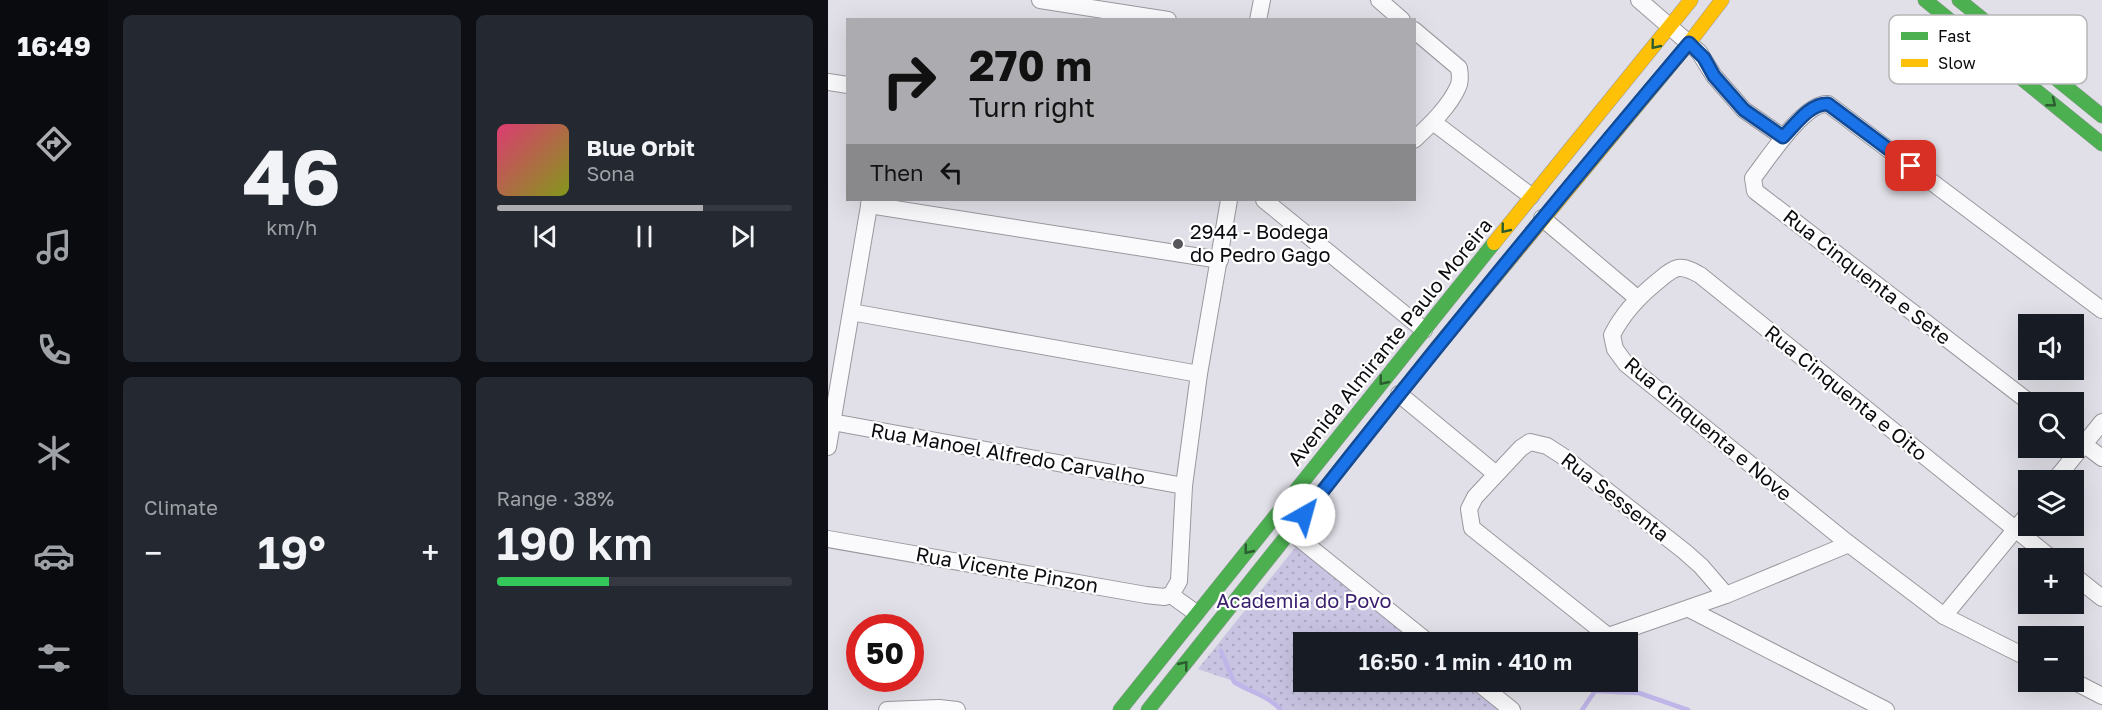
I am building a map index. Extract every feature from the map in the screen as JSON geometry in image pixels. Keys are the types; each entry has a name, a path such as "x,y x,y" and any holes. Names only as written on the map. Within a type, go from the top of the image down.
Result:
{"main road":[{"name":"Avenida Almirante Paulo Moreira","path":"1120,710 1531,196 1691,0"},
{"name":"Avenida Almirante Paulo Moreira","path":"1148,710 1399,394 1722,0"},
{"path":"1925,0 1943,15"},
{"path":"1959,0 1977,15"},
{"path":"2028,84 2102,144"},
{"path":"2063,84 2102,116"}],"street":[{"path":"1040,0 1155,18"},
{"path":"1258,18 1262,0"},
{"path":"1379,0 1400,18"},
{"path":"1639,0 1704,58 1714,76 1744,110 1783,137"},
{"path":"1416,32 1459,68 1459,86 1433,122 1416,138"},
{"path":"828,82 846,85"},
{"name":"Rua Cinquenta e Sete","path":"2018,394 1755,191 1754,178 1783,137 1814,106 1820,103 1828,104 2102,310"},
{"path":"1433,122 1531,196"},
{"path":"1196,613 1171,595 1176,590 1180,572 1184,486 1199,374 1229,201"},
{"path":"1265,201 1424,330"},
{"path":"828,447 869,202 1220,260"},
{"path":"1542,218 1637,298"},
{"name":"Rua Cinquenta e Oito","path":"1637,298 1676,268 1686,268 1700,275 2038,548"},
{"name":"Rua Cinquenta e Nove","path":"1637,298 1620,320 1612,336 1615,349 1626,364 1849,544"},
{"path":"851,312 1199,374"},
{"path":"1399,394 1496,474 1475,497 1469,509 1472,528 1603,632"},
{"name":"Rua Manoel Alfredo Carvalho","path":"832,422 1184,486"},
{"path":"2084,436 2102,422"},
{"name":"Rua Sessenta","path":"1496,474 1530,442 1547,446 1684,551 1701,566 1726,595"},
{"path":"2084,444 2102,458"},
{"path":"1944,616 2018,526"},
{"path":"1291,532 1416,632"},
{"path":"828,550 835,540"},
{"name":"Rua Vicente Pinzon","path":"835,540 1146,595 1164,597 1171,595"},
{"path":"1620,632 1726,595 1849,544 1944,616 2018,653"},
{"path":"2084,584 2102,598"},
{"path":"1689,609 1886,710"},
{"path":"2084,687 2102,696"},
{"path":"1490,692 1512,710"},
{"path":"887,710 957,710"}],"green space":[{"name":"Academia do Povo","path":"1298,544 1408,632 1293,632 1293,692 1483,692 1505,710 1281,710 1273,702 1253,690 1198,669"}],"waterway":[{"path":"1221,651 1234,682 1264,697 1281,710"},
{"path":"1582,710 1595,691 1639,693 1688,710"}],"traffic: fast":[{"path":"1925,0 1943,15"},
{"path":"1959,0 1977,15"},
{"path":"2028,84 2102,144"},
{"path":"2063,84 2102,116"},
{"path":"1120,710 1494,243"},
{"path":"1148,710 1438,346"}],"traffic: slow":[{"path":"1494,243 1691,0"},
{"path":"1438,346 1722,0"}],"place":[{"name":"2944 - Bodega do Pedro Gago","path":"1178,244"}],"route":[{"path":"1304,515 1399,394 1689,43 1704,58 1714,76 1744,110 1783,137 1814,106 1820,103 1828,104 1911,166"}]}
